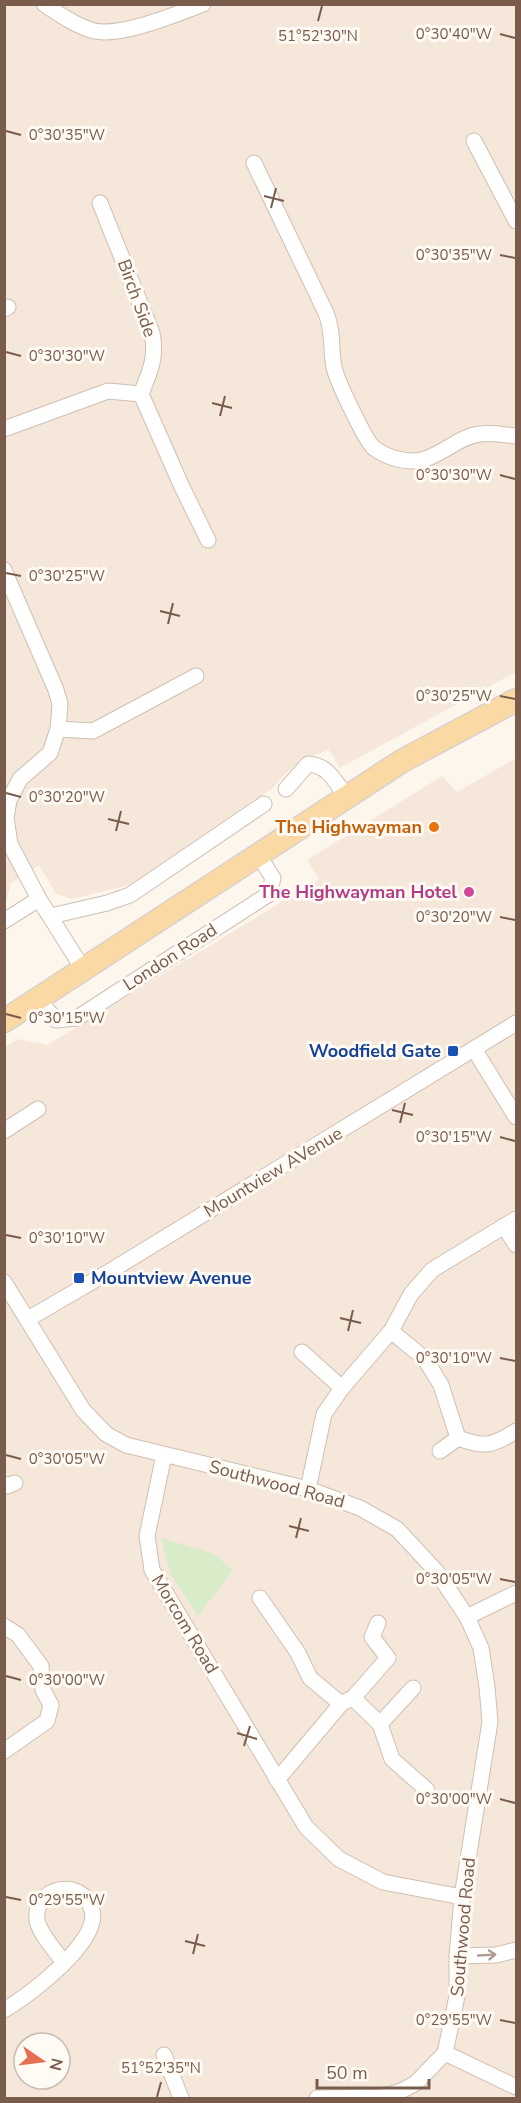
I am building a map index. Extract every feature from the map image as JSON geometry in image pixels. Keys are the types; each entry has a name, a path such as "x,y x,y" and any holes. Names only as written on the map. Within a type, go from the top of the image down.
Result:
{"main road":[{"name":"London Road","path":"4,1021 402,761 516,700"}],"street":[{"path":"44,4 69,20 95,31 126,30 203,4"},
{"path":"474,141 516,221"},
{"path":"254,163 326,313 332,328 337,379 372,447 393,459 422,460 477,434 516,436"},
{"name":"Birch Side","path":"100,203 152,333 155,349 153,362 141,394"},
{"path":"4,429 108,391 141,394 208,540"},
{"path":"4,570 60,704 58,729 50,753 20,779 9,800 5,818 10,844 39,899 83,969"},
{"path":"58,729 93,731 196,676"},
{"path":"286,789 308,764 314,764 321,766 330,774 346,797"},
{"path":"51,916 107,903 130,895 264,804"},
{"name":"London Road","path":"39,999 56,1020 77,1018 259,900 268,894 273,878 259,856"},
{"path":"4,921 39,899"},
{"name":"Mountview AVenue","path":"28,1319 516,1023"},
{"path":"474,1049 516,1117"},
{"path":"4,1131 38,1109"},
{"path":"308,1489 324,1413 342,1388 391,1331 411,1294 432,1270 510,1222 516,1245"},
{"name":"Southwood Road","path":"4,1282 83,1410 97,1426 126,1445 308,1489 360,1508 398,1529 438,1572 467,1617 481,1648 489,1722 462,1897 457,1956 457,1996 445,2053"},
{"path":"391,1331 424,1359 441,1385 458,1438"},
{"path":"302,1352 342,1388"},
{"path":"458,1438 478,1446 500,1442 516,1431"},
{"path":"440,1451 458,1438"},
{"name":"Morcom Road","path":"164,1455 147,1536 152,1570 306,1827 339,1859 383,1882 462,1897"},
{"path":"467,1617 516,1593"},
{"path":"260,1598 298,1653 310,1678 380,1724 392,1759 427,1790"},
{"path":"277,1780 388,1658 372,1637 378,1623"},
{"path":"4,1751 47,1721 51,1705 43,1690 40,1666 18,1635 6,1629"},
{"path":"380,1724 413,1688"},
{"path":"4,2010 24,1997 64,1963 83,1943 93,1922 92,1910 87,1899 68,1888 46,1896 40,1905 37,1918 40,1928 64,1963"},
{"path":"457,1956 496,1955 516,1950"},
{"path":"317,2098 381,2097 401,2091 416,2083 445,2053 516,2087"},
{"path":"164,2055 181,2098"}],"shaded area":[{"path":"5,5 516,5 516,672 340,768 329,750 303,759 273,788 133,884 72,899 56,894 39,865 11,883 5,907"},
{"path":"516,758 516,2098 5,2098 5,1047 18,1039 47,1045 319,879 307,860 442,776 457,792"}],"green space":[{"path":"161,1538 214,1554 233,1570 198,1616 170,1573"}],"place":[{"name":"The Highwayman","path":"434,827"},
{"name":"The Highwayman Hotel","path":"469,892"},
{"name":"Woodfield Gate","path":"453,1051"},
{"name":"Mountview Avenue","path":"79,1278"}]}
